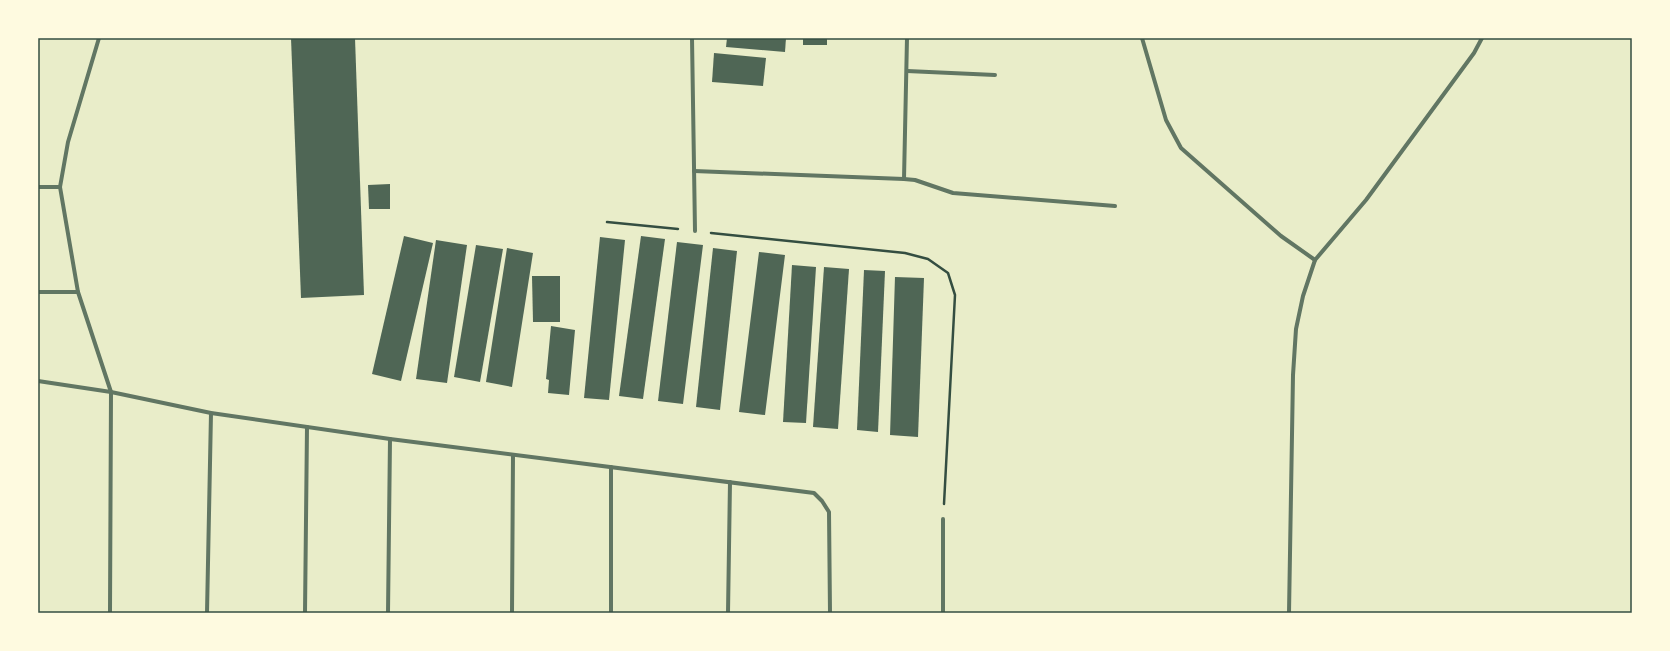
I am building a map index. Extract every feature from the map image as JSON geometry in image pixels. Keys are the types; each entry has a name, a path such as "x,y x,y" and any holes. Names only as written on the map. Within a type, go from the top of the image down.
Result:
{"street":[{"path":"99,38 68,142 60,187 78,292 111,392 110,613"},
{"path":"692,38 695,231"},
{"path":"904,179 907,38"},
{"path":"1142,38 1166,120 1181,148 1281,236 1315,260"},
{"path":"1289,613 1293,375 1296,329 1303,296 1315,260 1366,200 1474,53 1482,38"},
{"path":"906,71 995,75"},
{"path":"694,171 904,179 915,180 949,192 1115,206"},
{"path":"38,188 60,187"},
{"path":"38,292 78,292"},
{"path":"38,381 111,392 211,413 390,439 814,493 822,501 829,512 830,613"},
{"path":"207,613 211,413"},
{"path":"304,613 307,427"},
{"path":"388,613 390,439"},
{"path":"512,613 513,455"},
{"path":"611,467 611,613"},
{"path":"728,613 730,482"},
{"path":"943,519 943,613"}],"path":[{"path":"607,222 905,253 928,259 948,273 955,295 943,519"}],"building":[{"path":"291,38 355,38 364,295 301,298"},
{"path":"727,38 786,38 785,52 726,47"},
{"path":"803,38 827,38 827,45 803,45"},
{"path":"714,53 766,58 763,86 712,82"},
{"path":"390,184 390,209 369,209 368,185"},
{"path":"404,236 433,243 401,381 372,374"},
{"path":"641,236 665,239 643,399 619,396"},
{"path":"600,237 625,240 609,400 584,398"},
{"path":"436,240 467,245 447,383 416,379"},
{"path":"677,242 703,245 683,404 658,401"},
{"path":"476,245 503,249 480,382 454,377"},
{"path":"507,248 533,253 512,387 486,382"},
{"path":"713,248 737,251 720,410 696,407"},
{"path":"759,252 785,255 765,415 739,412"},
{"path":"792,265 816,267 806,423 783,422"},
{"path":"824,267 849,269 838,429 813,427"},
{"path":"864,270 885,271 878,432 857,430"},
{"path":"532,276 560,276 560,322 533,322"},
{"path":"895,277 924,278 918,437 890,435"},
{"path":"551,326 575,330 569,395 548,393 549,380 546,379"}]}
